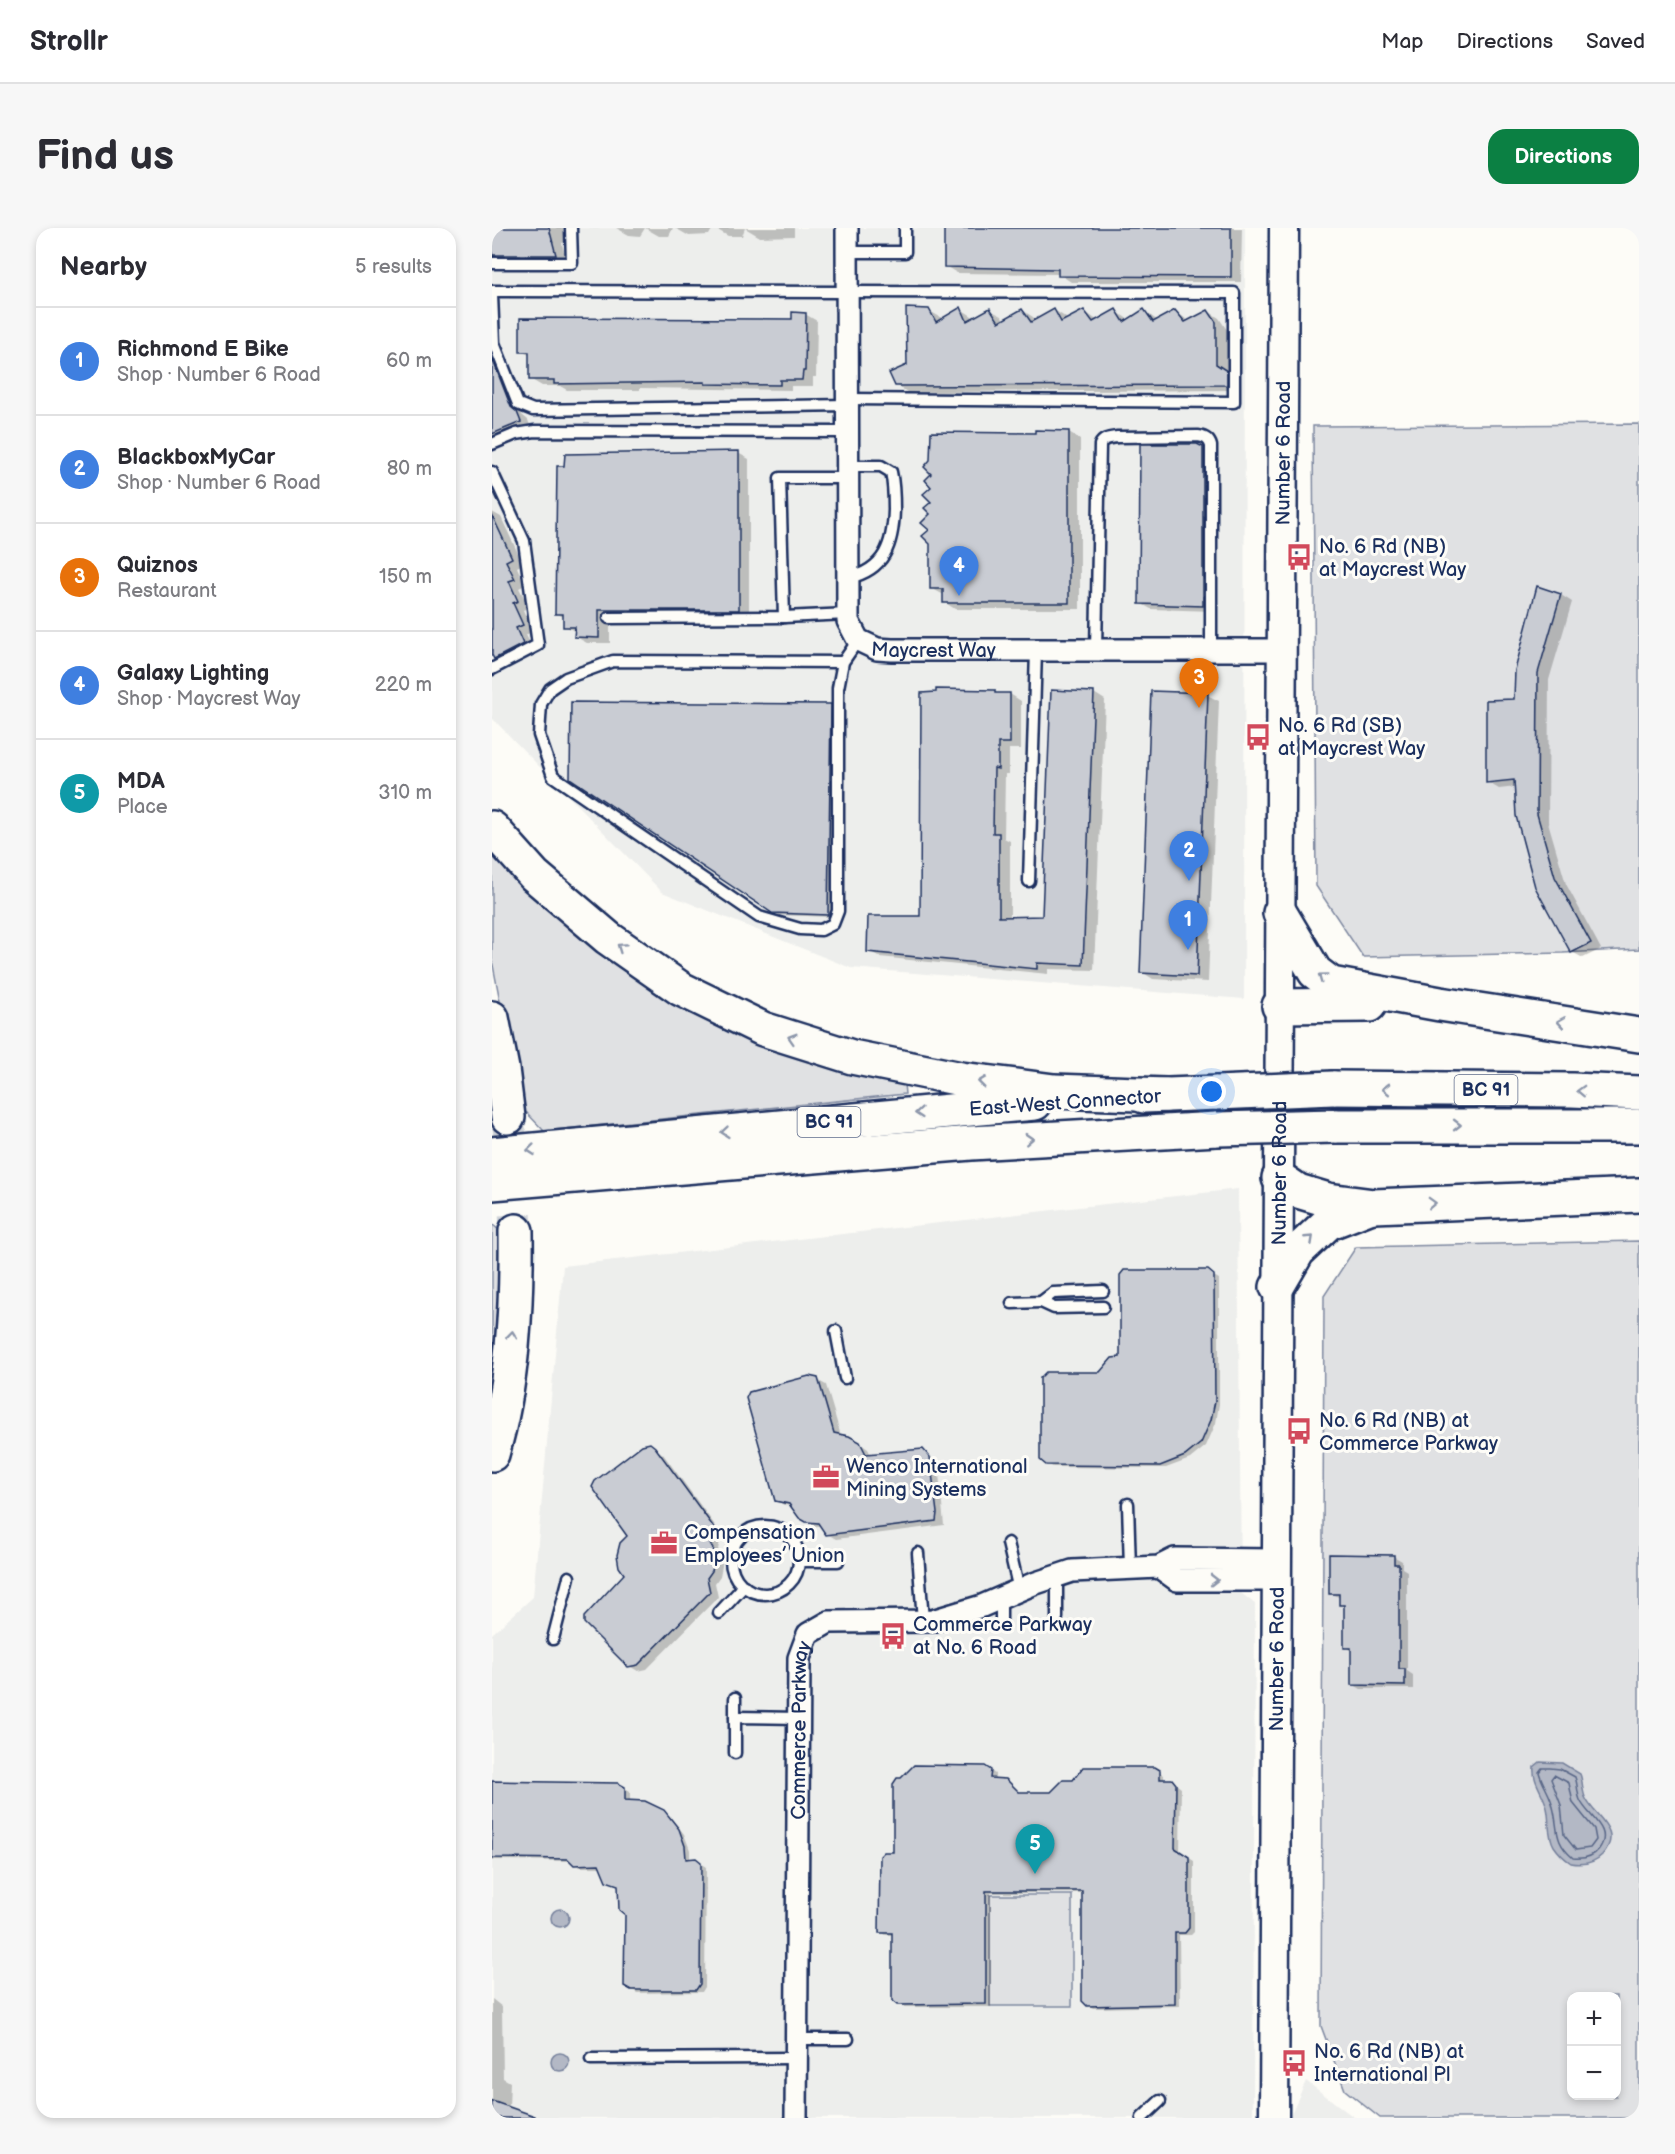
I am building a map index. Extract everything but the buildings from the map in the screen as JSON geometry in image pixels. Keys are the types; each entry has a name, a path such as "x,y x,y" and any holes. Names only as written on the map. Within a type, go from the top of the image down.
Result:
{"highway":[{"path":"492,828 534,875 608,938 681,989 763,1029 852,1057 961,1079 1054,1091 1166,1095"},
{"path":"1280,913 1315,972 1331,984 1440,1004 1639,1035"},
{"path":"1280,1006 1440,1004"},
{"path":"492,1018 508,1117"},
{"name":"East-West Connector","path":"492,1154 981,1107 1166,1095 1333,1088 1572,1090 1639,1094"},
{"name":"East-West Connector","path":"492,1183 971,1143 1217,1129 1335,1126 1639,1126"},
{"path":"492,1206 813,1171 971,1143"},
{"path":"1279,1178 1298,1191 1328,1200 1374,1206 1639,1195"},
{"path":"1277,1287 1298,1251 1328,1223 1374,1206"},
{"path":"492,1455 501,1425 512,1341 516,1290 516,1232"}],"main road":[{"name":"Number 6 Road","path":"1274,2118 1284,228"}],"street":[{"name":"Maycrest Way","path":"848,228 848,621 858,640 877,649 892,650 1282,650"},
{"name":"Commerce Parkway","path":"796,2118 799,1658 808,1634 829,1622 932,1621 955,1615 1072,1571 1159,1567 1177,1580 1276,1570"}],"lane":[{"path":"492,263 572,263 571,228"},
{"path":"848,252 904,252 905,228"},
{"path":"848,291 1234,293 1234,402 848,402 532,410 518,404 494,343 492,293 848,291"},
{"path":"492,444 516,434 535,431 848,432"},
{"path":"1096,650 1100,445 1108,438 1117,437 1187,436 1205,437 1211,446 1211,650"},
{"path":"784,617 780,478 848,472 881,466 891,472 895,486 893,531 889,547 875,566 858,576 848,578"},
{"path":"492,472 524,541 538,645 492,669"},
{"path":"609,618 784,617 848,614"},
{"path":"843,662 613,661 566,678 550,689 541,704 539,735 553,776 759,917 800,929 820,930 832,924 838,911 838,688 843,662 858,640"},
{"path":"1029,881 1036,651"},
{"path":"1041,1302 1053,1293 1103,1291"},
{"path":"1012,1303 1041,1302 1054,1308 1103,1307"},
{"path":"836,1331 844,1378"},
{"path":"1128,1504 1130,1568"},
{"path":"763,1525 775,1526 794,1539 799,1550 800,1562 792,1581 784,1588 774,1593 753,1592 736,1578 731,1555 735,1544 751,1528 763,1525"},
{"path":"1001,1620 1010,1594 1008,1544"},
{"path":"918,1553 923,1621"},
{"path":"800,1562 838,1562"},
{"path":"1057,1576 1057,1618"},
{"path":"553,1639 568,1577"},
{"path":"719,1613 744,1586"},
{"path":"735,1698 735,1753"},
{"path":"735,1717 799,1718"},
{"path":"591,2059 796,2048 848,2039"},
{"path":"1142,2118 1160,2101"}],"shaded area":[{"path":"492,228 1245,228 1244,999 851,968 662,892 492,718"},
{"path":"1639,424 1639,949 1363,957 1316,886 1313,426"},
{"path":"492,849 557,915 904,1084 905,1094 544,1131 527,1113 518,1113 509,1047 492,960"},
{"path":"1238,1189 1241,1593 1255,1604 1253,2118 492,2118 492,1634 533,1597 563,1266"},
{"path":"492,1224 502,1233 502,1282 492,1365"},
{"path":"1639,1241 1639,2118 1380,2118 1345,2090 1321,2026 1324,1296 1356,1247"},
{"path":"990,1895 1072,1895 1072,2006 990,2006"},
{"path":"1306,2081 1355,2118 1289,2118"}],"water":[{"path":"1540,1762 1562,1763 1580,1774 1585,1797 1605,1824 1610,1838 1602,1855 1592,1862 1571,1863 1554,1846 1550,1837 1547,1808 1534,1772 1534,1767"},
{"path":"556,1909 564,1909 569,1914 567,1925 556,1927 551,1922 551,1914"},
{"path":"556,2053 564,2053 569,2058 567,2069 556,2071 551,2066 551,2058"}],"tunnel":[{"path":"508,1117 516,1231"}],"place":[{"name":"No. 6 Rd (NB) at Maycrest Way","path":"1299,557"},
{"name":"Galaxy Lighting","path":"959,596"},
{"name":"Quiznos","path":"1199,708"},
{"name":"No. 6 Rd (SB) at Maycrest Way","path":"1258,737"},
{"name":"BlackboxMyCar","path":"1189,881"},
{"name":"Richmond E Bike","path":"1188,950"},
{"name":"No. 6 Rd (NB) at Commerce Parkway","path":"1299,1431"},
{"name":"Wenco International Mining Systems","path":"826,1477"},
{"name":"Compensation Employees’ Union","path":"664,1543"},
{"name":"Commerce Parkway at No. 6 Road","path":"893,1636"},
{"name":"MDA","path":"1035,1874"},
{"name":"No. 6 Rd (NB) at International Pl","path":"1294,2063"}]}
